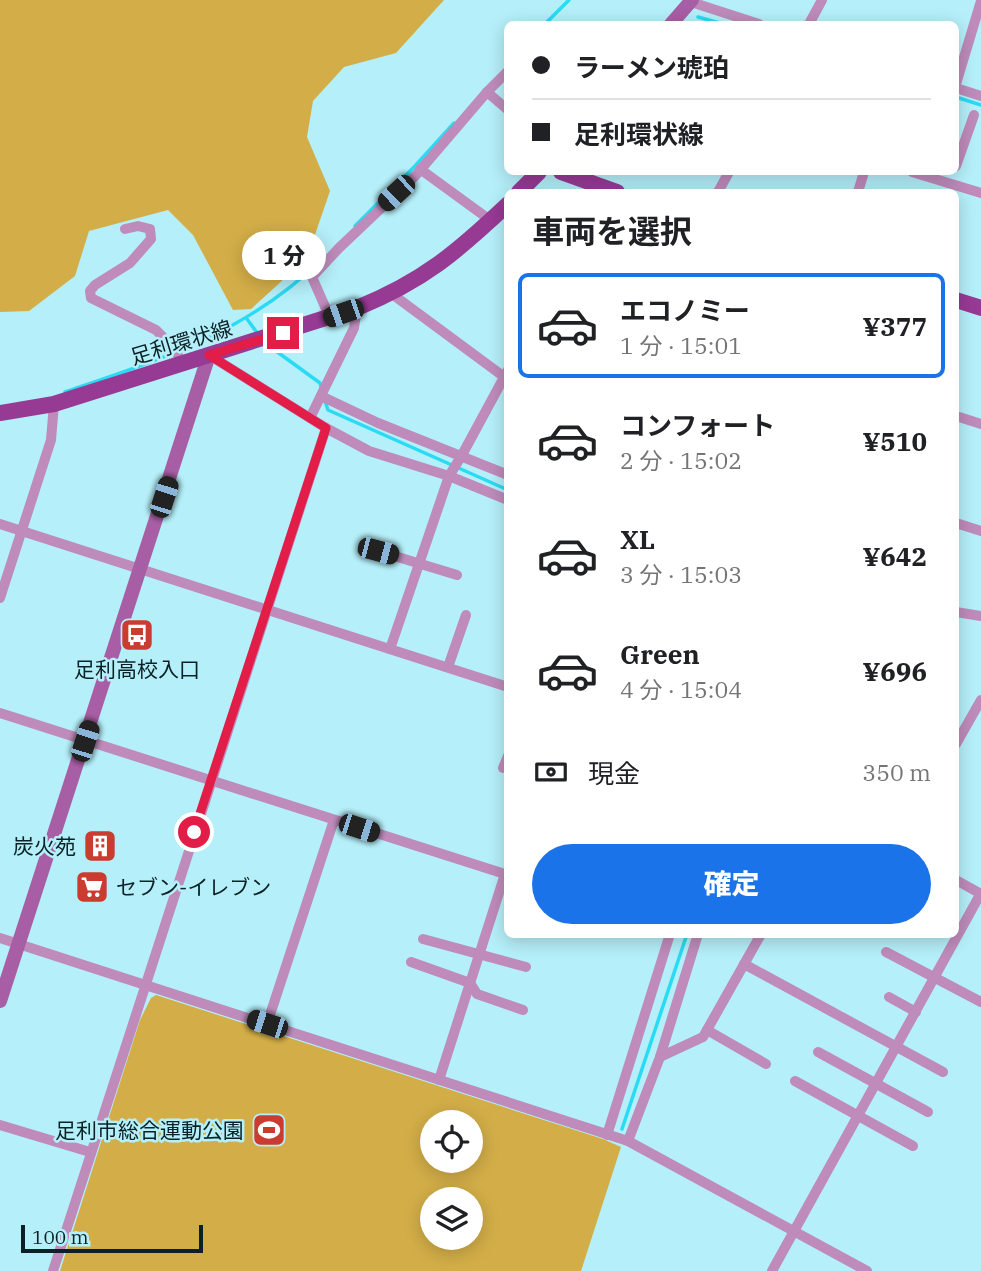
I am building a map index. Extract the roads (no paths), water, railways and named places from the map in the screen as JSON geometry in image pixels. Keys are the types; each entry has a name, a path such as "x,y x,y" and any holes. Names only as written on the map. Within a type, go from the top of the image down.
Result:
{"main road":[{"path":"522,189 536,175"},
{"path":"568,175 602,189"},
{"name":"足利環状線","path":"0,413 54,404 178,356 209,355 330,318 392,294 450,257 504,208"},
{"path":"959,301 981,309"}],"street":[{"path":"810,21 822,0"},
{"path":"674,21 691,1 732,21"},
{"path":"959,76 981,1"},
{"path":"330,318 312,277 339,247 420,169 504,75"},
{"path":"959,87 981,96"},
{"path":"487,92 504,107"},
{"path":"959,158 974,115"},
{"path":"420,169 490,220"},
{"path":"922,175 981,193"},
{"path":"950,183 953,175"},
{"path":"125,229 138,226 150,229 151,239 130,263 95,285 90,291 91,298 156,330 178,356"},
{"path":"392,294 504,375"},
{"path":"310,418 355,328 357,308"},
{"path":"0,1001 209,355 326,428 369,451 449,476 504,498"},
{"path":"390,649 449,476 504,380"},
{"path":"321,396 377,423 504,473"},
{"path":"0,598 51,440 54,404"},
{"path":"959,417 981,424"},
{"path":"53,1271 326,428"},
{"path":"0,524 504,686"},
{"path":"959,524 981,531"},
{"path":"378,551 457,575"},
{"path":"959,612 981,616"},
{"path":"447,667 466,615"},
{"path":"961,724 981,700"},
{"path":"0,713 504,874"},
{"path":"267,1024 334,820"},
{"path":"439,1080 504,881"},
{"path":"959,882 981,894 959,934"},
{"path":"0,938 628,1141 867,1271"},
{"path":"607,1135 669,938"},
{"path":"628,1141 660,1057 697,938"},
{"path":"660,1057 703,1037 759,938"},
{"path":"772,1271 957,938"},
{"path":"423,939 526,967"},
{"path":"886,952 981,1002"},
{"path":"411,962 470,983 477,993 523,1010"},
{"path":"744,964 943,1072"},
{"path":"889,997 916,1012"},
{"path":"707,1030 766,1064"},
{"path":"818,1052 928,1112"},
{"path":"795,1081 912,1146"},
{"path":"0,1125 90,1152"}],"waterway":[{"path":"548,21 569,0"},
{"path":"698,17 712,21"},
{"path":"959,98 981,105"},
{"path":"355,226 454,123"},
{"path":"65,392 169,355 234,324 295,284 323,258"},
{"path":"247,319 258,334"},
{"path":"265,343 320,383 321,387"},
{"path":"325,401 328,410 504,488"},
{"path":"622,1129 686,938"}],"place":[{"name":"足利高校入口","path":"137,635"},
{"name":"炭火苑","path":"100,846"},
{"name":"セブン-イレブン","path":"92,887"},
{"name":"足利市総合運動公園","path":"269,1130"}]}
